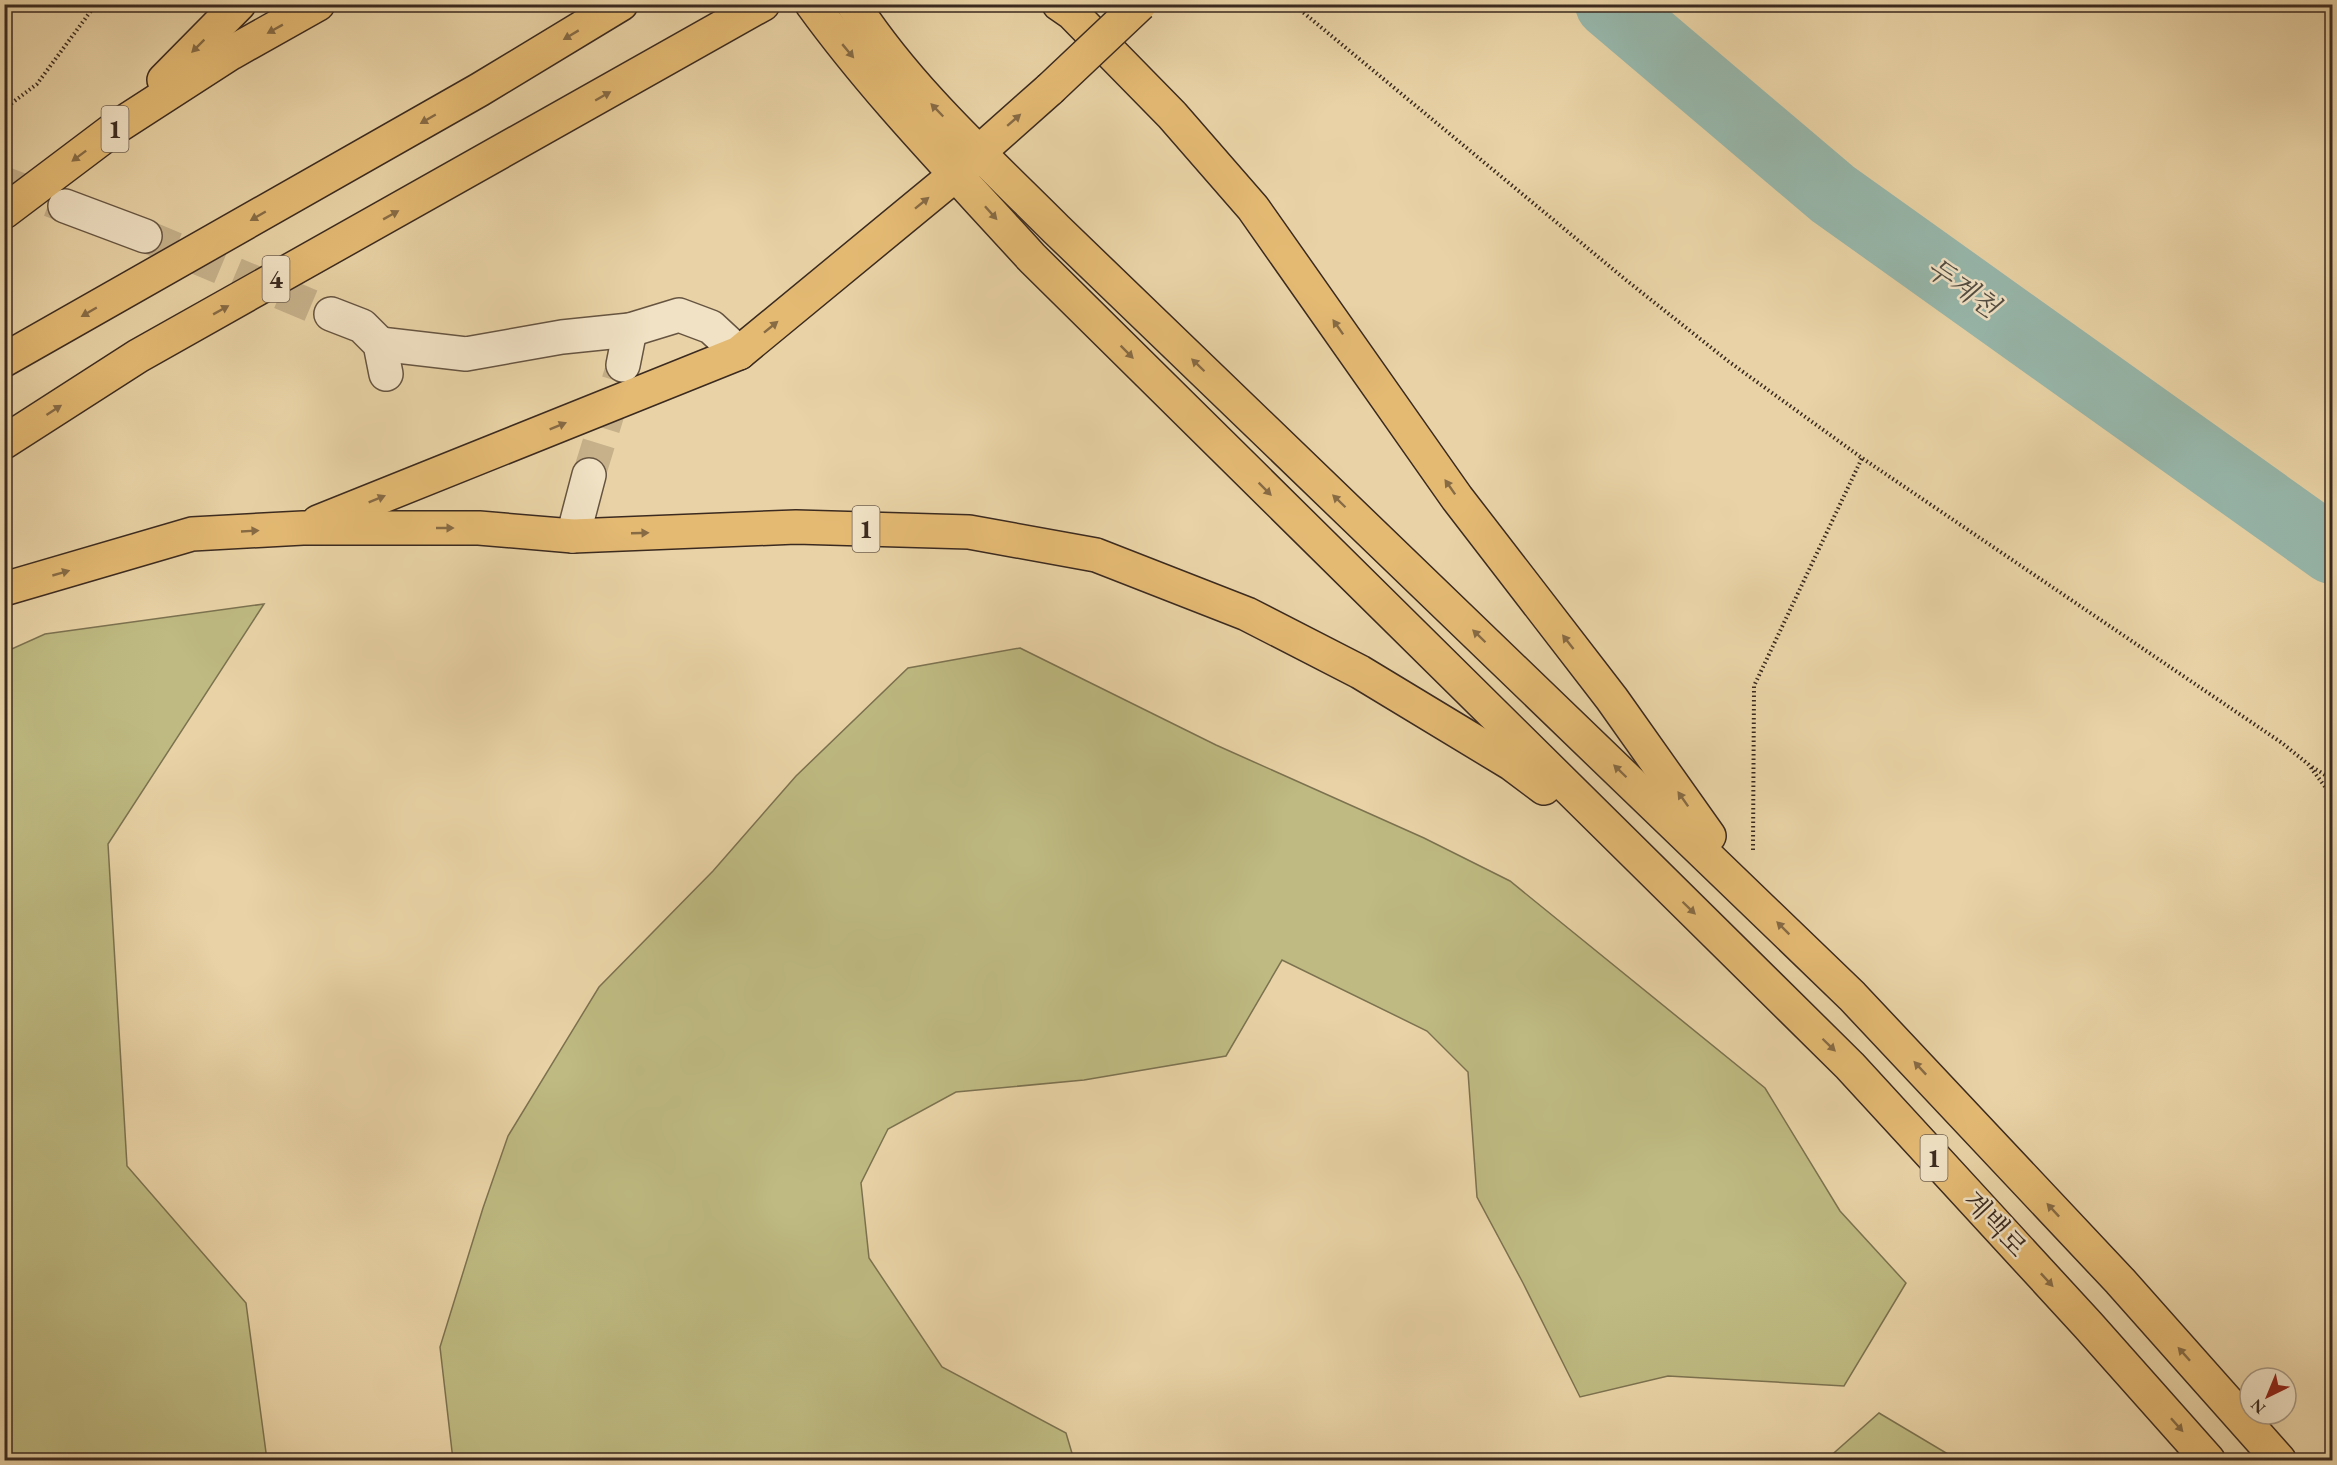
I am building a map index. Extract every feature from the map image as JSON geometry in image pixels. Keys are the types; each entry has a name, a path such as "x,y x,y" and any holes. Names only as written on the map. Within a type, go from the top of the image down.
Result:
{"main road":[{"path":"118,126 239,4"},
{"name":"1","path":"4,212 118,126 231,52 318,4"},
{"name":"4","path":"4,360 478,90 621,4"},
{"name":"4","path":"4,442 138,356 763,4"},
{"path":"812,4 833,34 907,121 1056,229 1753,898"},
{"path":"853,4 867,26 934,107 967,163 1032,258 1647,867"},
{"path":"1059,4 1071,13 1172,115 1252,208 1457,498 1612,699 1753,898"},
{"path":"303,528 739,353 967,163 1140,4"},
{"name":"1","path":"4,589 192,534 303,528 479,528 573,536 796,527 969,532 1096,555 1247,614 1360,672 1512,764 1647,867"},
{"name":"계백로","path":"1647,867 1850,1066 2088,1325 2208,1461"},
{"name":"계백로","path":"1753,898 1852,996 2120,1281 2279,1461"}],"street":[{"path":"65,206 145,236"},
{"path":"331,314 362,326 383,359 466,354 562,337 630,330 679,315 711,327 739,353"},
{"path":"623,365 630,330"},
{"path":"573,536 589,476"}],"path":[{"path":"4,109 37,84 96,4"},
{"path":"1293,4 1635,288 1728,361 1862,458 2282,743 2308,764 2332,778"},
{"path":"1753,898 1754,687 1862,458"},
{"path":"2308,764 2332,796"}],"shaded area":[{"path":"264,604 108,844 127,1166 246,1303 267,1460 5,1460 5,652 45,634"},
{"path":"1020,648 1216,745 1424,838 1510,881 1765,1088 1840,1211 1906,1283 1844,1386 1668,1376 1580,1397 1477,1197 1468,1072 1427,1031 1282,960 1226,1056 1084,1080 956,1092 888,1129 861,1183 869,1258 942,1367 1066,1433 1074,1460 453,1460 440,1347 508,1136 599,987 713,871 796,776 908,668"},
{"path":"1879,1413 1958,1460 1826,1460"}],"waterway":[{"name":"두계천","path":"1609,4 1833,194 2332,550"}],"tunnel":[{"path":"4,183 65,206"},
{"path":"145,236 331,314"},
{"path":"589,475 623,365"}]}
